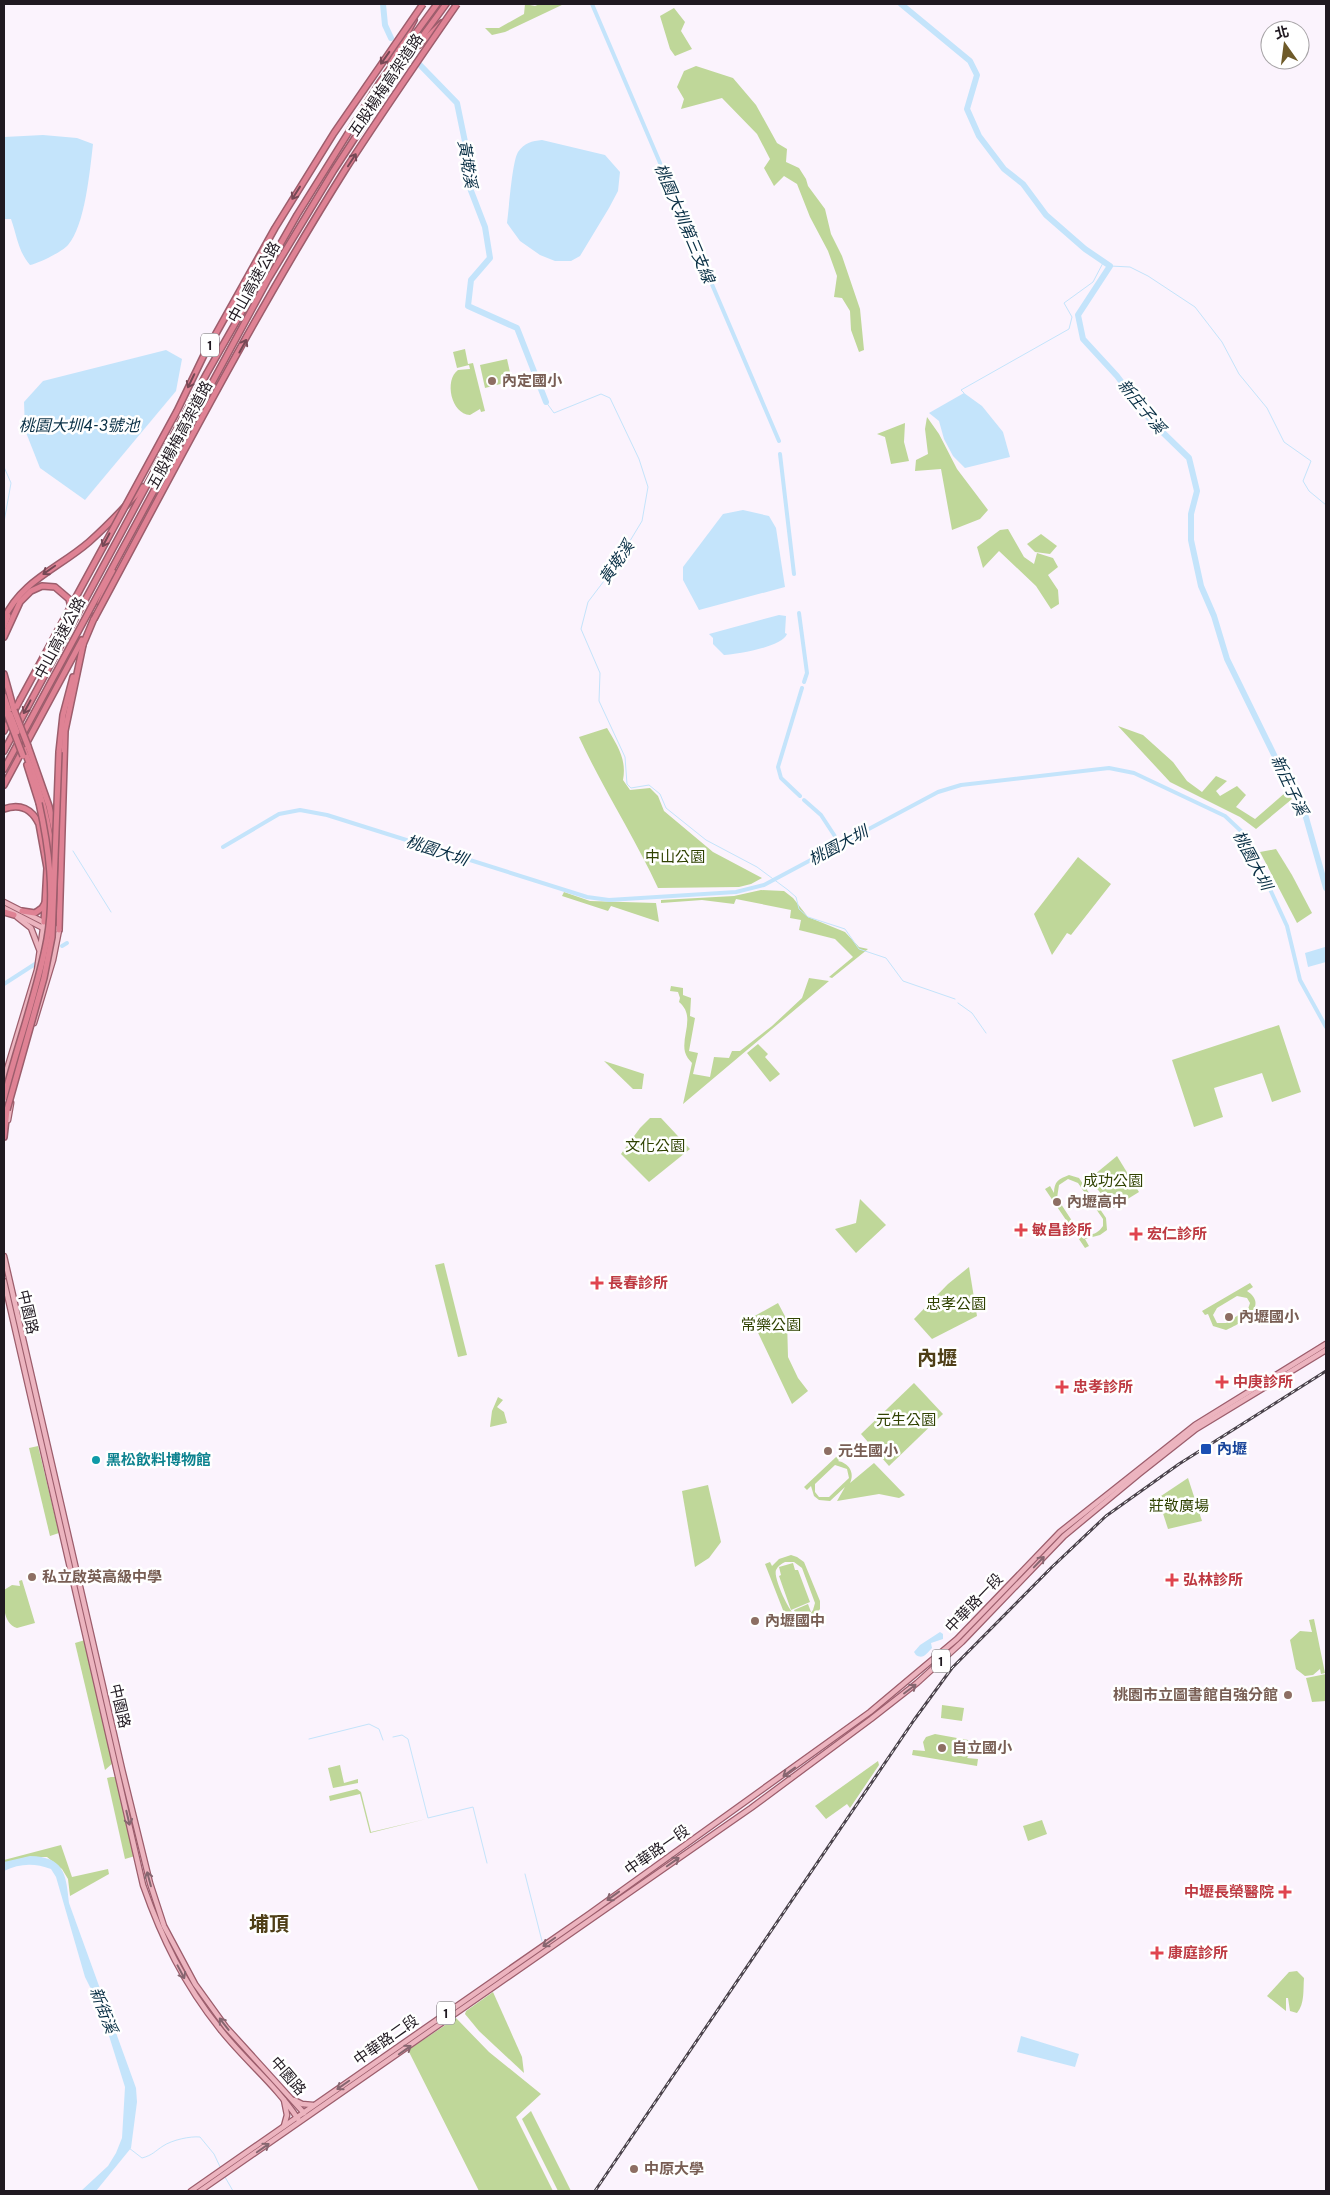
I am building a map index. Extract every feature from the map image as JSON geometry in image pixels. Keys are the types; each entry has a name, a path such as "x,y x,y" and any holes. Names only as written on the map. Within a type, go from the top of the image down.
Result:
{"highway":[{"path":"380,82 423,4"},
{"name":"五股楊梅高架道路","path":"4,731 177,411 204,355 275,228 339,125 423,4"},
{"name":"中山高速公路","path":"4,751 207,373 296,215 380,82 437,4"},
{"name":"中山高速公路","path":"4,769 267,281 334,170 408,56 446,4"},
{"name":"五股楊梅高架道路","path":"4,785 266,303 345,171 456,4"},
{"path":"408,56 460,4"},
{"path":"4,618 19,594 44,573 88,543 130,502 150,479"},
{"path":"4,1137 7,1110 44,978 52,937 55,910 59,752 63,715 83,645 123,547"},
{"path":"4,637 20,602 31,591 42,586 55,587 69,599 71,607 48,667"},
{"path":"4,626 19,594"},
{"path":"58,932 65,731 83,645"},
{"path":"4,674 10,713 39,788 50,832 53,875 51,929"},
{"path":"4,696 49,806 60,868"},
{"path":"4,707 10,713"},
{"path":"4,1098 39,978 47,937 51,873 45,828 25,750"},
{"path":"4,809 15,806 32,812 41,831 47,868"},
{"path":"44,925 50,832"},
{"path":"22,911 31,913 38,911 45,903 47,893"},
{"path":"5,909 14,915"}],"main road":[{"path":"4,902 58,932 42,996 16,1082 4,1143"},
{"path":"5,909 44,925"},
{"path":"14,915 31,928 39,950"},
{"path":"4,1078 37,970 44,925"},
{"path":"42,996 51,929"},
{"name":"中園路","path":"4,1256 122,1769 150,1883 162,1920 195,1984 226,2027 307,2118"},
{"name":"中園路","path":"4,1281 143,1885 159,1929 187,1983 221,2031 284,2098 300,2122"},
{"name":"中華路一段","path":"589,1914 870,1712 957,1640 1060,1532 1195,1425 1326,1344"},
{"name":"中華路一段","path":"590,1920 751,1808 918,1684 962,1642 1064,1536 1196,1429 1326,1350"},
{"name":"中華路二段","path":"191,2191 589,1914"},
{"name":"中華路二段","path":"200,2191 590,1920"},
{"path":"284,2098 287,2115 284,2126"},
{"path":"291,2098 302,2104 314,2105"}],"green space":[{"path":"525,4 535,6 540,4 564,4 505,32 492,35 485,28 499,28 524,14"},
{"path":"674,8 685,22 681,31 692,49 675,56 670,49 660,16"},
{"path":"696,66 733,78 756,105 777,143 787,149 786,162 799,168 808,186 825,209 831,234 842,256 860,309 864,350 859,352 851,330 850,311 842,298 834,297 837,276 828,251 810,217 797,184 784,176 774,186 764,168 770,159 757,134 722,98 681,109 684,99 677,87 684,71"},
{"path":"465,349 468,364 473,363 485,411 481,412 480,409 470,415 458,409 454,403 451,388 451,381 458,370 470,369 469,365 457,368 453,352"},
{"path":"507,359 512,381 485,388 480,365"},
{"path":"927,417 939,434 957,469 988,510 980,519 952,530 941,469 915,471 916,460 928,454 925,429"},
{"path":"905,423 904,442 909,461 891,464 885,437 877,434"},
{"path":"1008,529 1024,557 1034,564 1037,553 1053,558 1058,567 1048,575 1058,590 1059,604 1051,609 1036,586 999,551 983,568 977,547 1000,530"},
{"path":"1041,534 1057,546 1050,554 1035,552 1027,544"},
{"path":"1118,726 1143,735 1173,762 1187,781 1202,792 1216,776 1227,781 1216,791 1220,796 1237,786 1246,795 1236,807 1255,819 1286,792 1292,799 1256,829 1240,817 1170,782"},
{"name":"中山公園","path":"607,728 620,752 624,765 623,780 630,790 650,788 658,796 664,811 713,852 762,878 751,884 739,887 658,888 579,737"},
{"path":"1276,849 1312,913 1297,923 1260,852"},
{"path":"1078,857 1111,884 1071,935 1067,933 1052,955 1034,914"},
{"path":"761,890 784,891 793,898 808,917 845,932 859,947 868,949 832,978 829,977 853,957 835,939 799,930 801,920 790,918 791,910 736,899 734,904 702,900 661,903 661,900 734,896"},
{"path":"564,892 590,901 656,903 659,922 611,906 608,911 562,896"},
{"path":"809,978 829,981 683,1104 692,1063 686,1055 684,1046 687,1013 679,1002 678,992 670,991 671,986 683,988 683,995 691,998 690,1016 695,1018 689,1051 698,1053 693,1074 710,1077 714,1057 729,1058 732,1051 740,1051 772,1026 802,998"},
{"path":"1279,1025 1301,1092 1272,1102 1262,1073 1214,1088 1223,1117 1194,1127 1172,1060"},
{"path":"758,1044 768,1054 765,1057 780,1074 770,1082 747,1053"},
{"path":"604,1061 644,1074 642,1089 633,1089"},
{"name":"文化公園","path":"650,1118 661,1118 690,1149 649,1182 621,1154 640,1128"},
{"name":"成功公園","path":"1117,1156 1139,1192 1113,1208 1089,1179"},
{"path":"1069,1175 1079,1178 1106,1218 1107,1230 1100,1235 1085,1239 1089,1246 1085,1248 1045,1189 1050,1186 1054,1193 1056,1183","holes":["1068,1179 1078,1183 1103,1219 1103,1226 1093,1234 1080,1233 1057,1198 1059,1185"]},
{"path":"860,1199 886,1225 856,1253 835,1229 856,1223"},
{"path":"444,1263 467,1355 458,1357 435,1265"},
{"name":"忠孝公園","path":"969,1267 977,1316 932,1339 914,1319 948,1284"},
{"path":"1250,1283 1253,1287 1247,1291 1256,1303 1251,1314 1226,1330 1213,1326 1208,1314 1205,1315 1202,1311","holes":["1237,1296 1247,1298 1250,1303 1248,1309 1226,1323 1217,1323 1213,1315 1217,1308"]},
{"name":"常樂公園","path":"778,1303 787,1320 788,1357 798,1378 808,1391 792,1404 751,1318"},
{"name":"元生公園","path":"914,1383 943,1414 889,1466 861,1434"},
{"path":"498,1397 503,1400 497,1407 504,1412 507,1423 490,1427 492,1411"},
{"path":"851,1443 854,1447 838,1461 850,1469 852,1476 850,1483 874,1463 905,1495 899,1498 879,1494 837,1501 845,1487 830,1501 819,1500 814,1496 811,1486 807,1490 804,1487","holes":["835,1465 847,1469 849,1478 829,1497 819,1497 815,1492 815,1484"]},
{"path":"38,1446 59,1533 50,1536 29,1448"},
{"name":"莊敬廣場","path":"1188,1478 1202,1521 1168,1529 1158,1498"},
{"path":"708,1485 721,1542 709,1558 695,1567 682,1491"},
{"path":"791,1555 804,1562 820,1601 820,1609 813,1618 797,1623 793,1620 795,1626 790,1628 765,1564 770,1562 772,1566 779,1559","holes":["785,1562 794,1562 802,1568 815,1603 813,1610 808,1617 798,1617 811,1612 808,1604 794,1610 797,1617 786,1603 779,1588 776,1570"]},
{"path":"793,1563 795,1570 798,1570 810,1602 791,1610 779,1576 781,1575 779,1567"},
{"path":"22,1580 35,1623 17,1628 6,1617 4,1590 12,1585 20,1586 19,1581"},
{"path":"1314,1619 1325,1673 1321,1674 1320,1669 1313,1675 1305,1676 1296,1669 1290,1640 1300,1631 1312,1632 1309,1620"},
{"path":"85,1640 114,1762 105,1770 75,1643"},
{"path":"1326,1674 1326,1701 1312,1702 1306,1678"},
{"path":"942,1705 964,1708 962,1721 941,1718"},
{"path":"935,1734 968,1740 972,1751 967,1758 978,1759 977,1766 912,1755 913,1750 925,1751 923,1742 926,1737"},
{"path":"878,1761 879,1765 850,1808 847,1804 826,1819 815,1806"},
{"path":"340,1765 344,1783 358,1779 358,1783 333,1788 328,1768"},
{"path":"116,1777 135,1856 125,1859 107,1778"},
{"path":"357,1789 361,1792 371,1832 426,1819 370,1833 360,1794 330,1801 329,1796"},
{"path":"1042,1820 1047,1834 1028,1841 1023,1826"},
{"path":"61,1845 72,1877 108,1869 109,1874 70,1896 68,1879 62,1869 47,1857 28,1857 4,1863 4,1860"},
{"path":"1297,1971 1304,1978 1302,2001 1297,2013 1290,2011 1288,1998 1286,1998 1286,2011 1267,1996 1289,1972"},
{"path":"493,1992 522,2057 524,2073 479,2031 465,2014 466,2011"},
{"path":"456,2018 489,2052 541,2094 516,2117 553,2191 479,2191 408,2050"},
{"path":"531,2111 571,2191 558,2191 522,2119"}],"water":[{"path":"43,135 77,138 93,144 83,212 74,236 61,251 30,265 20,249 11,219 4,219 4,137"},
{"path":"542,140 605,155 620,172 618,191 609,208 580,256 571,261 555,261 540,255 520,241 507,223 512,175 518,152 528,143"},
{"name":"桃園大圳4-3號池","path":"166,350 182,359 176,391 85,500 40,468 25,430 24,402 43,381"},
{"path":"964,393 982,406 1003,432 1010,457 965,468 953,456 944,439 939,421 929,413"},
{"path":"743,510 769,516 776,528 785,587 699,610 683,580 683,567 723,514"},
{"path":"779,615 786,616 785,633 787,634 777,643 759,649 724,655 713,644 713,638 709,634"},
{"path":"1325,947 1326,962 1308,967 1305,953"},
{"path":"940,1632 943,1634 943,1639 931,1643 932,1648 925,1655 921,1657 916,1655 914,1652 920,1645"},
{"name":"新街溪","path":"30,1856 41,1857 56,1863 64,1875 69,1903 136,2088 137,2102 131,2148 96,2191 81,2191 108,2166 116,2153 122,2138 125,2087 100,2007 85,1977 56,1877 51,1869 33,1865 16,1866 4,1871 4,1862"},
{"path":"1021,2036 1079,2054 1075,2067 1017,2052"}],"waterway":[{"name":"黃墘溪","path":"383,4 385,25 391,38"},
{"name":"桃園大圳第三支線","path":"592,4 779,441"},
{"name":"新庄子溪","path":"901,4 970,61 977,75 967,109 979,136 1004,169 1023,184 1046,215 1085,249 1110,266 1078,315 1083,339 1117,376 1151,421 1189,458 1197,491 1191,514 1191,540 1201,586 1214,616 1227,659 1278,763 1303,807 1326,888"},
{"name":"黃墘溪","path":"421,66 457,103 470,166 468,183 485,227 490,258 471,280 468,306 517,328 546,402"},
{"path":"964,393 961,390 1069,329 1072,317 1064,303 1093,282 1104,261"},
{"path":"1110,266 1130,267 1148,276 1195,307 1222,342 1239,374 1267,408 1284,442 1311,461 1303,481 1309,491 1326,505"},
{"name":"黃墘溪","path":"546,402 554,413 601,394 610,398 639,459 648,487 642,521 613,569 588,602 581,629 600,673 599,701 625,757 627,784 631,788 649,785 660,794 666,808 706,840 757,867 788,890 796,897 799,909 808,917 845,929 859,949 886,958 903,981 955,999"},
{"name":"桃園大圳第三支線","path":"780,454 794,574"},
{"path":"4,467 11,483 4,522"},
{"name":"桃園大圳第三支線","path":"799,613 807,673 804,682"},
{"name":"桃園大圳第三支線","path":"800,796 781,778 778,767 802,688"},
{"name":"桃園大圳","path":"223,847 279,814 300,810 327,815 587,897 609,900 736,892 764,885 938,792 961,785 1109,768 1134,773 1225,816 1241,831 1251,848 1287,926 1300,980 1326,1027"},
{"name":"桃園大圳第三支線","path":"804,800 821,815 840,844"},
{"path":"73,851 111,912"},
{"name":"桃園大圳","path":"62,946 67,943"},
{"name":"桃園大圳","path":"4,984 35,964"},
{"path":"958,1003 972,1013 986,1033"},
{"path":"309,1739 369,1724 379,1729 383,1740"},
{"path":"393,1737 402,1735 408,1739 428,1818 473,1807 487,1863"},
{"path":"525,1874 542,1941"},
{"path":"129,2148 142,2158 171,2142 200,2137 214,2154 223,2173"},
{"path":"225,2177 233,2191"}],"railway":[{"path":"595,2191 914,1720 952,1668 1052,1567 1106,1516 1179,1464 1326,1371"}],"place":[{"name":"內定國小","path":"492,381"},
{"name":"內壢高中","path":"1057,1202"},
{"name":"敏昌診所","path":"1021,1230"},
{"name":"宏仁診所","path":"1136,1234"},
{"name":"長春診所","path":"597,1283"},
{"name":"內壢國小","path":"1229,1317"},
{"name":"中庚診所","path":"1222,1382"},
{"name":"忠孝診所","path":"1062,1387"},
{"name":"內壢","path":"1206,1449"},
{"name":"元生國小","path":"828,1451"},
{"name":"黑松飲料博物館","path":"96,1460"},
{"name":"私立啟英高級中學","path":"32,1577"},
{"name":"弘林診所","path":"1172,1580"},
{"name":"內壢國中","path":"755,1621"},
{"name":"桃園市立圖書館自強分館","path":"1288,1695"},
{"name":"自立國小","path":"942,1748"},
{"name":"中壢長榮醫院","path":"1285,1892"},
{"name":"康庭診所","path":"1157,1953"},
{"name":"中原大學","path":"634,2169"}],"district":[{"name":"內壢","path":"937,1358"},
{"name":"埔頂","path":"269,1924"}]}
